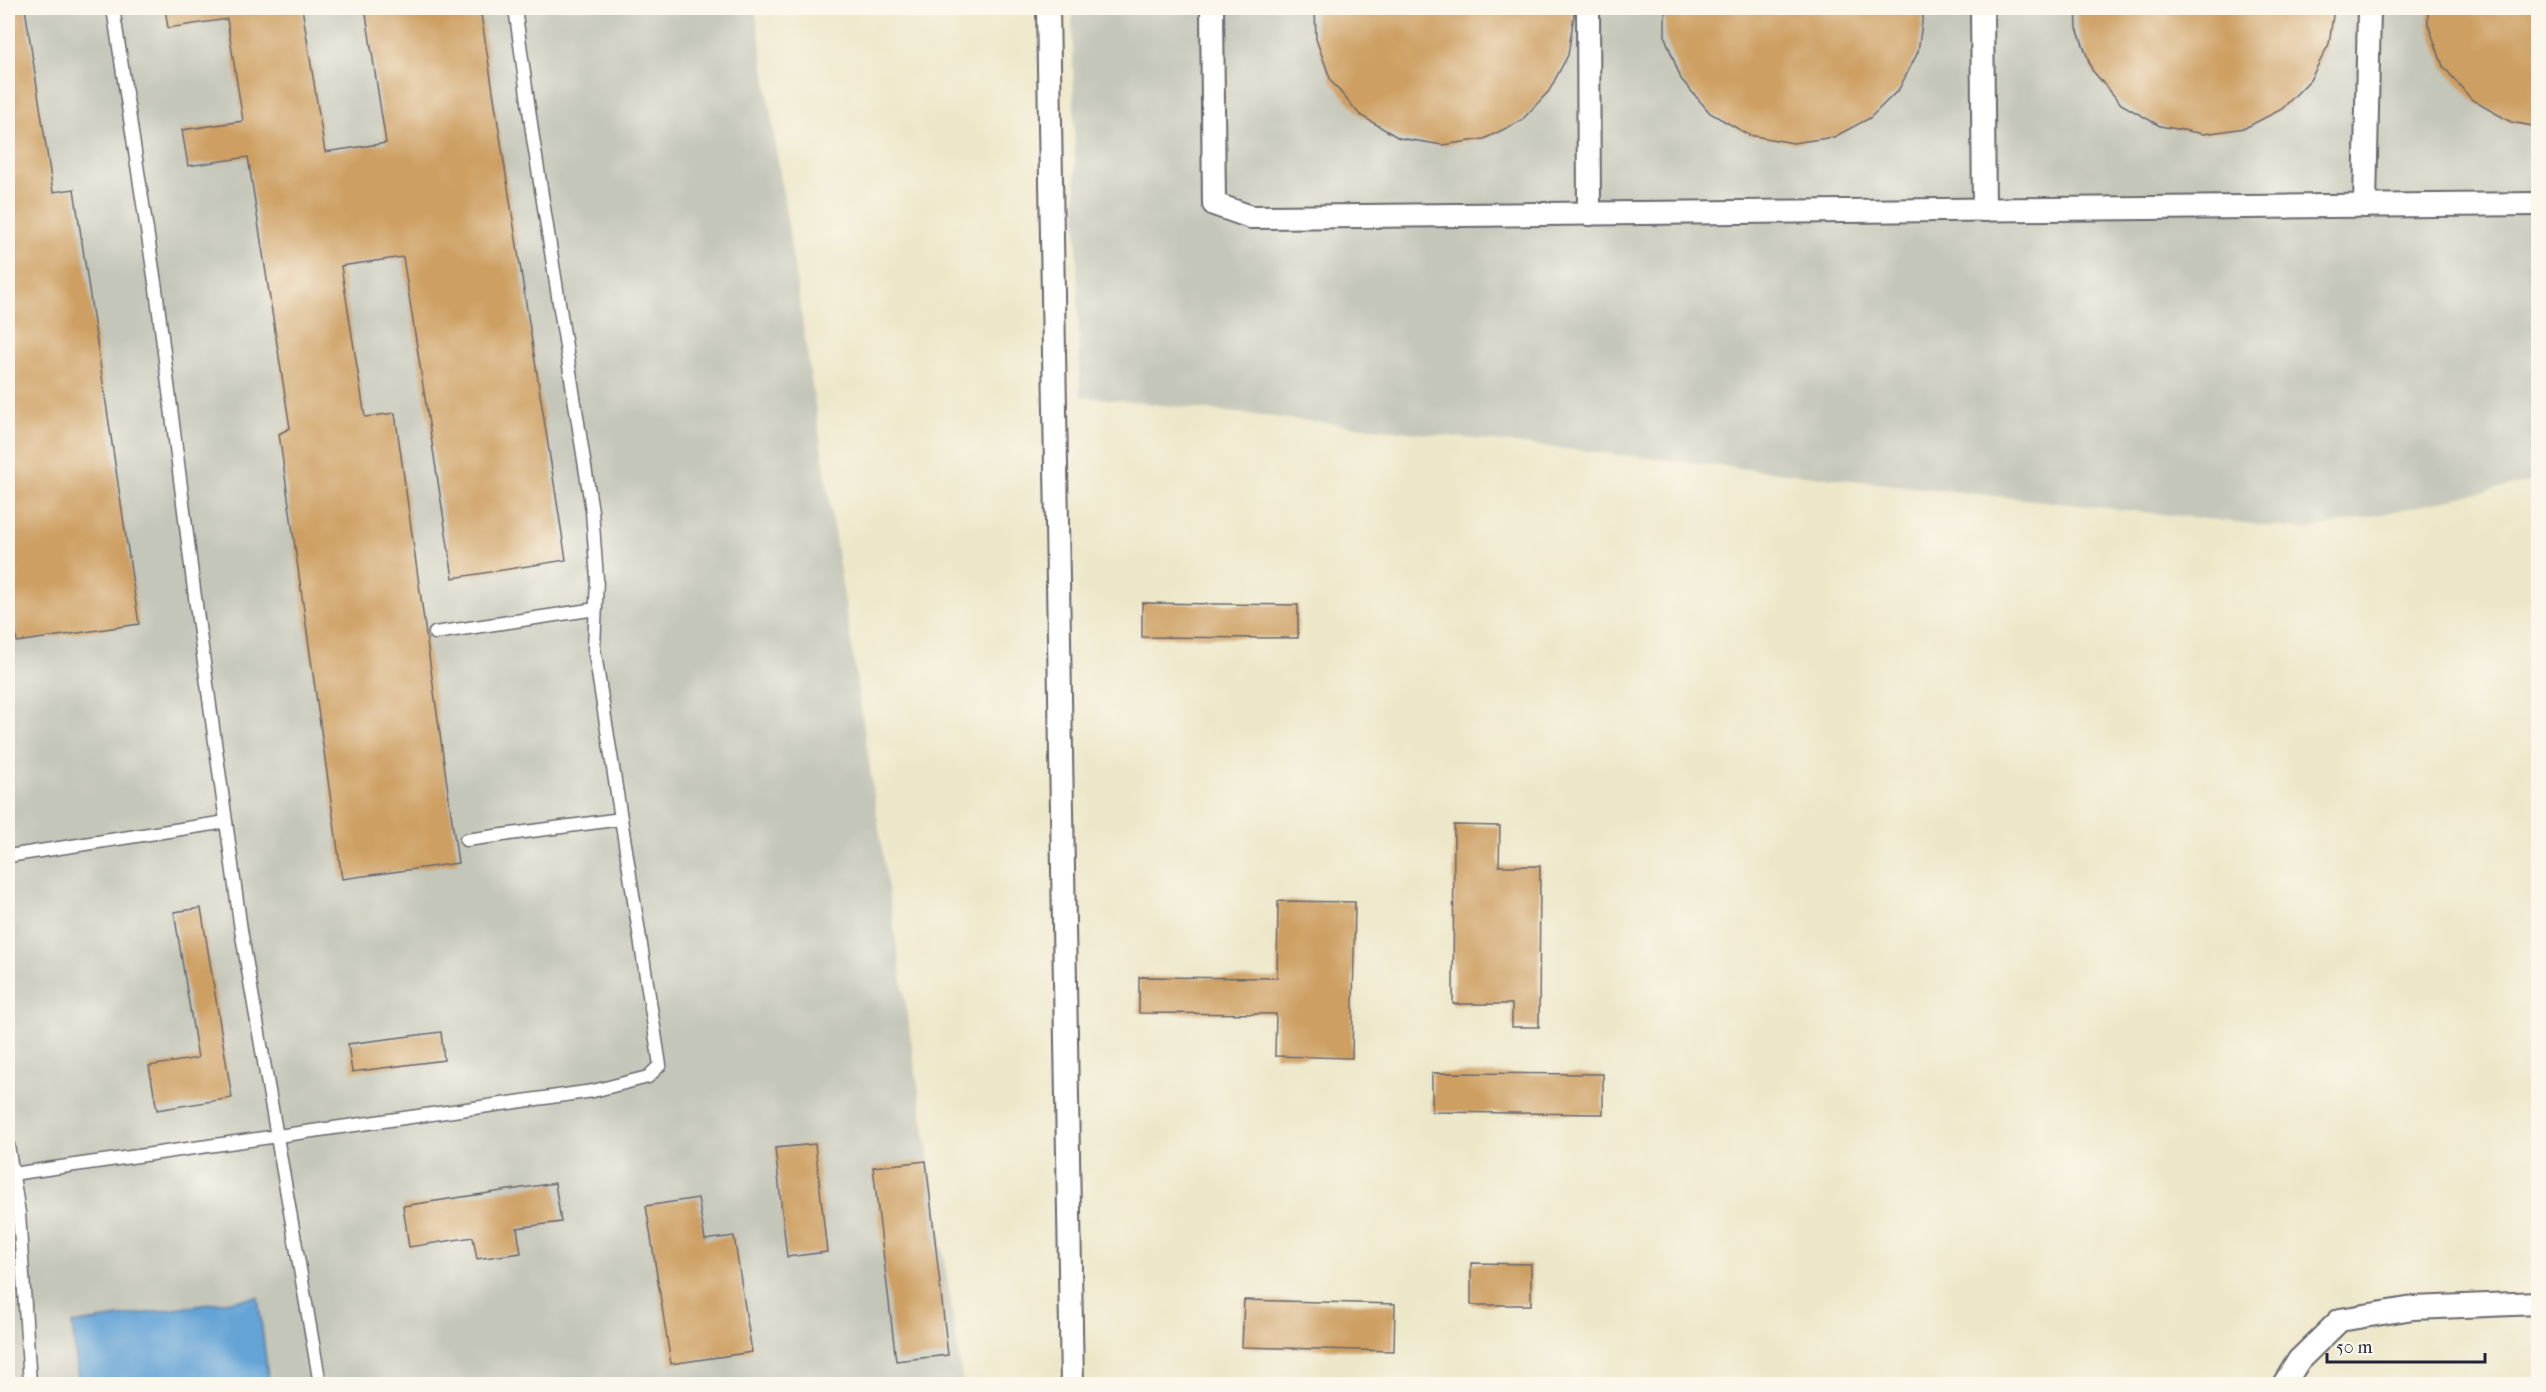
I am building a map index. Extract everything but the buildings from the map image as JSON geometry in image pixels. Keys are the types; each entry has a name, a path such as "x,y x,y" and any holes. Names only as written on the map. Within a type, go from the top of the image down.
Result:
{"street":[{"path":"1048,8 1072,1384"},
{"path":"1212,8 1214,204 1251,217 2538,204"},
{"path":"1587,8 1588,214"},
{"path":"1982,8 1984,210"},
{"path":"2366,206 2369,8"},
{"path":"2284,1384 2299,1360 2340,1320 2413,1308 2538,1303"}],"lane":[{"path":"113,8 156,289 242,930 320,1384"},
{"path":"12,1174 593,1091 648,1077 660,1065 594,648 597,579 592,511 533,138 515,8"},
{"path":"435,633 596,609"},
{"path":"466,840 621,819"},
{"path":"8,856 226,822"},
{"path":"8,1145 19,1213 30,1384"}],"shaded area":[{"path":"8,8 755,8 963,1384 8,1384"},
{"path":"1072,8 2538,8 2538,480 2308,530 1080,396"}],"water":[{"path":"258,1297 269,1384 79,1384 72,1324"}]}
